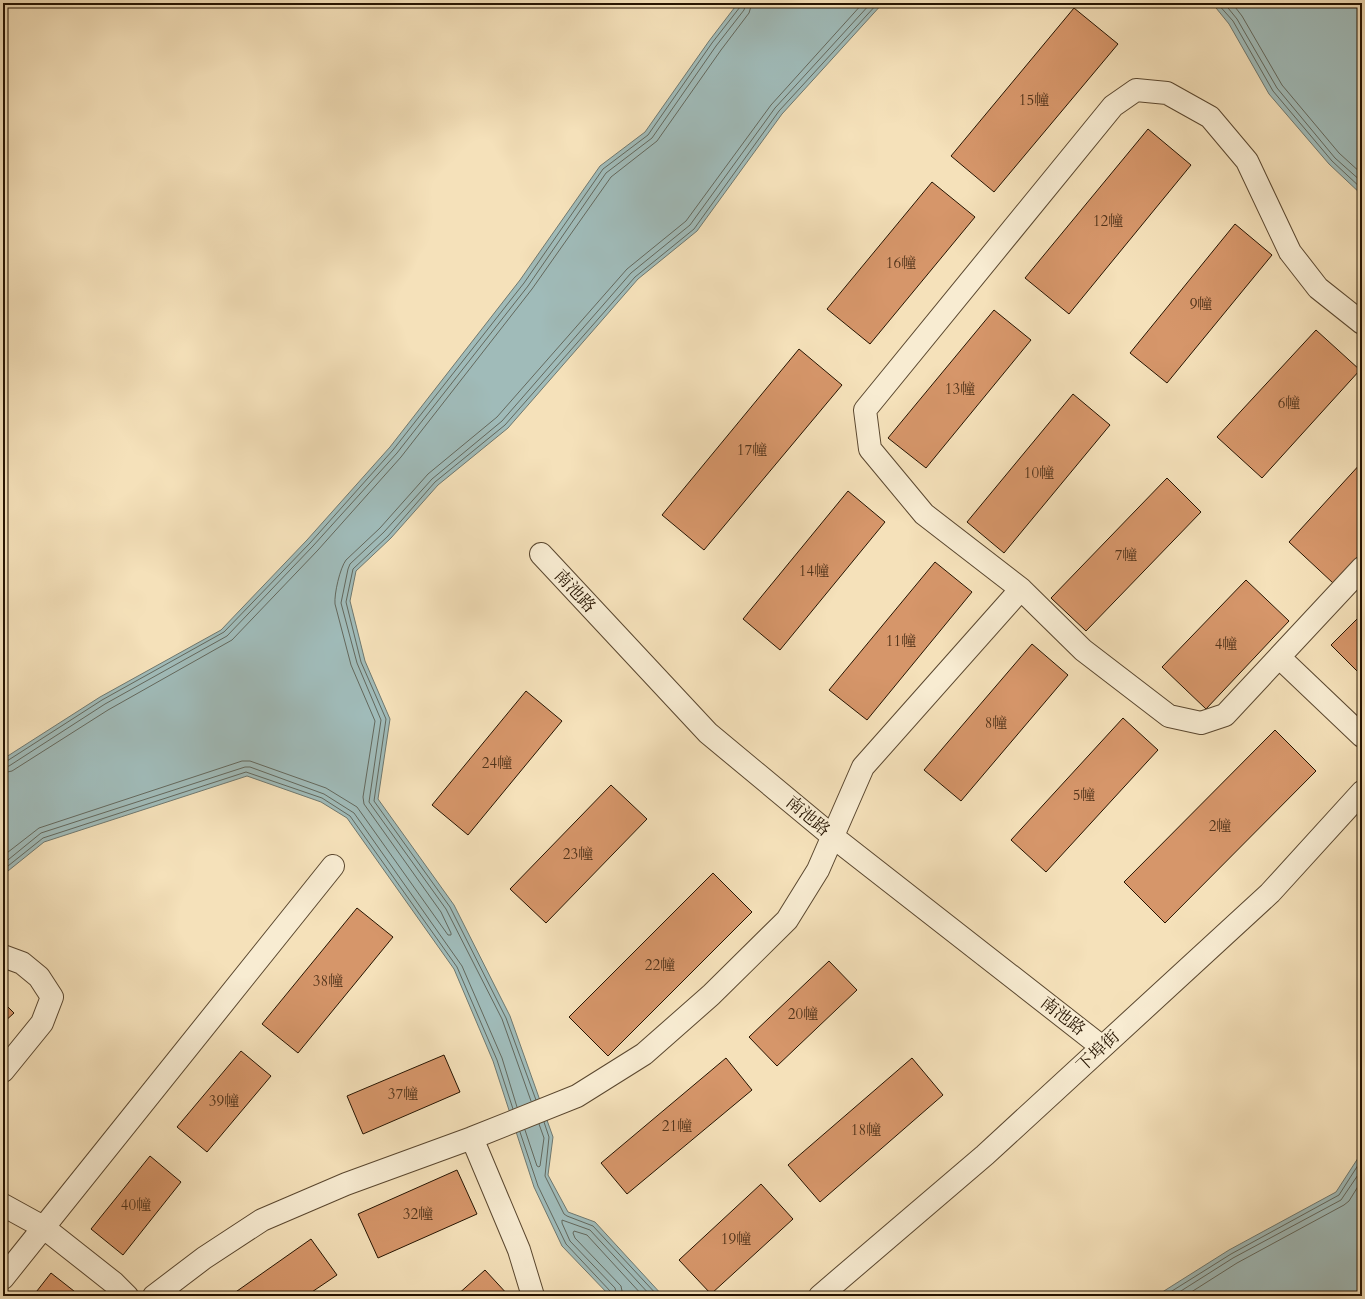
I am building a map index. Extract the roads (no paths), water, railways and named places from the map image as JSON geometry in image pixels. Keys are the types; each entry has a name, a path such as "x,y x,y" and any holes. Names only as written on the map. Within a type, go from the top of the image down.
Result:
{"street":[{"path":"1362,323 1318,288 1290,252 1247,161 1210,117 1167,93 1136,90 1113,106 865,410 870,449 924,514 1021,589 1083,650 1169,716 1201,723 1225,715 1362,568"},
{"name":"南池路","path":"541,554 708,733 832,836 1102,1047"},
{"path":"154,1296 204,1258 262,1220 346,1184 472,1138 577,1096 644,1054 710,996 787,920 818,870 863,767 1021,589"},
{"path":"1279,657 1362,736"},
{"name":"下埠街","path":"820,1296 984,1156 1270,893 1362,792"},
{"path":"3,1278 333,866"},
{"path":"3,956 22,963 39,977 52,997 42,1023 3,1071"},
{"path":"472,1138 519,1250 533,1296"},
{"path":"3,1206 43,1227 114,1283 127,1296"}],"water":[{"path":"738,3 883,3 782,114 697,231 638,279 508,428 438,485 391,538 356,571 350,601 365,661 390,719 378,799 454,905 510,1016 553,1137 548,1175 568,1212 595,1222 663,1296 610,1296 562,1246 534,1187 493,1061 454,969 347,818 321,802 247,776 44,842 3,875 3,759 100,697 221,630 307,540 390,447 520,280 600,166 645,132 709,41"},
{"path":"1212,3 1362,3 1362,195 1329,164 1269,94 1229,24"},
{"path":"1362,1152 1362,1296 1156,1296 1229,1250 1336,1192"}]}
